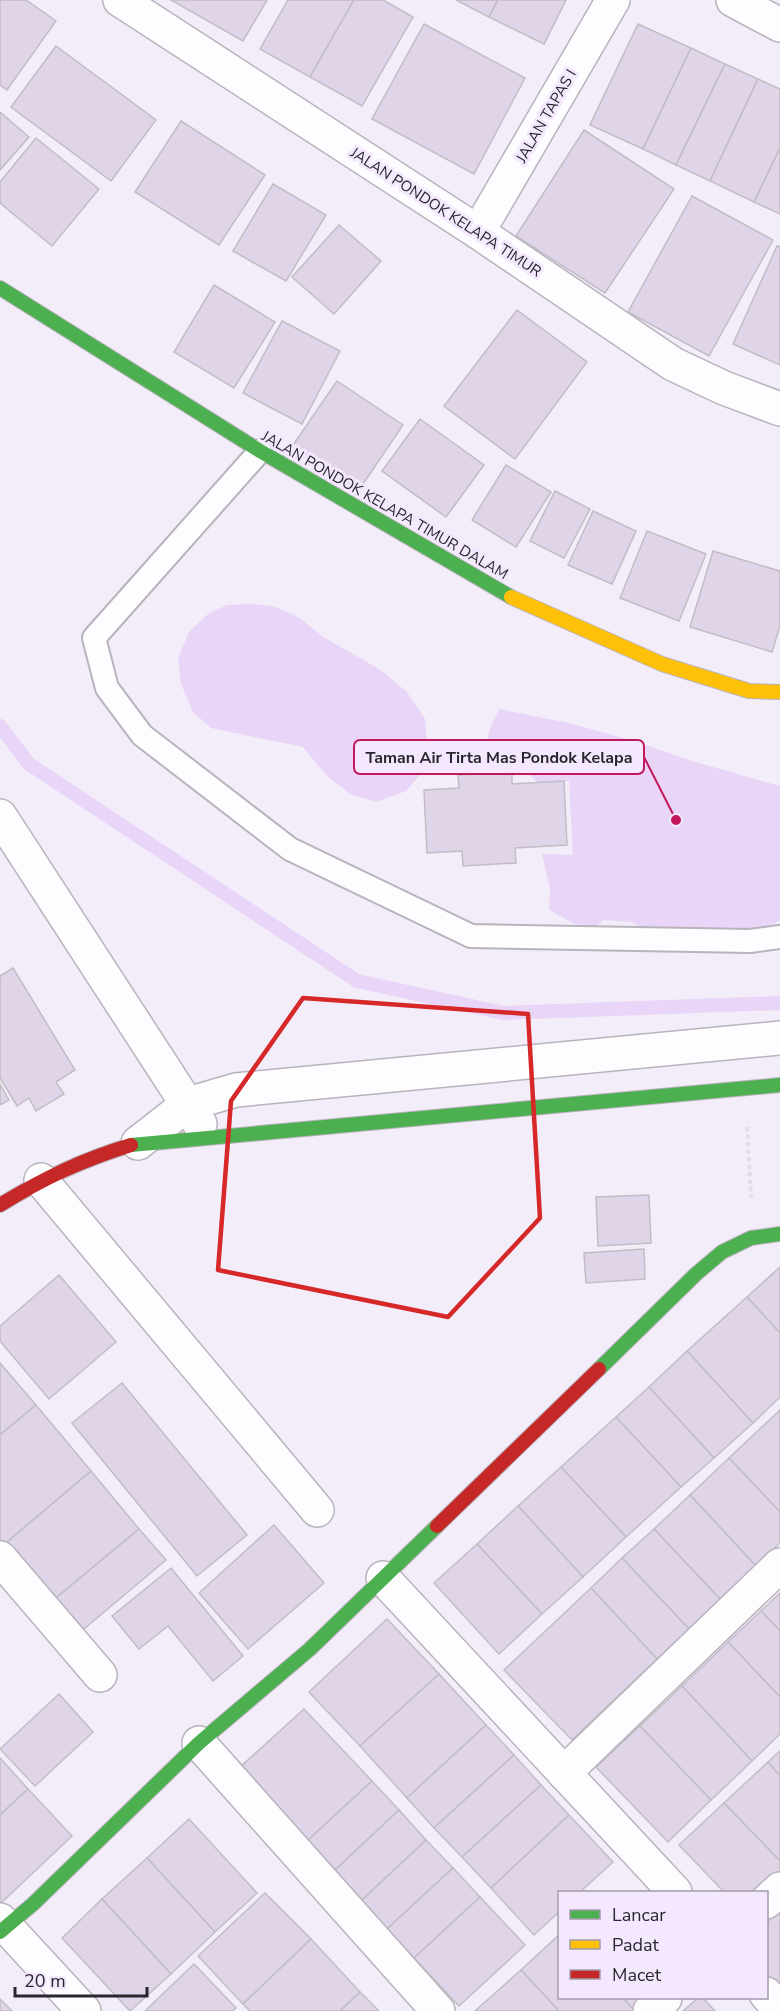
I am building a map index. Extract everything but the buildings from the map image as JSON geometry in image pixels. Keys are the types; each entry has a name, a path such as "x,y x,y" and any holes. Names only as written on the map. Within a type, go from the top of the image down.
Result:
{"street":[{"name":"JALAN PONDOK KELAPA TIMUR","path":"120,0 478,232 673,364 724,388 780,409"},
{"name":"JALAN TAPAS I","path":"478,232 613,0"},
{"path":"733,0 780,25"},
{"name":"JALAN PONDOK KELAPA TIMUR DALAM","path":"0,288 260,451 506,594 662,664 749,691 780,692"},
{"path":"0,816 209,1139"},
{"path":"138,1143 188,1104 236,1090 780,1038"},
{"path":"0,1205 41,1180 93,1157 138,1143 209,1139 780,1084"},
{"path":"41,1180 317,1510"},
{"path":"84,2011 2,1926 33,1904 199,1743 310,1649 696,1274 722,1252 751,1238 780,1234"},
{"path":"0,1558 100,1675"},
{"path":"564,1773 780,1565"},
{"path":"383,1578 673,1891"},
{"path":"199,1743 438,2011"},
{"path":"768,1900 780,1889"},
{"path":"768,1996 780,2010"},
{"path":"650,2011 664,1999"}],"lane":[{"path":"260,451 94,638 107,688 142,735 290,849 471,936 750,941 780,937"}],"path":[{"path":"745,1088 751,1238"}],"highlighted area":[{"path":"303,998 528,1014 540,1218 448,1317 218,1270 231,1101"}],"shaded area":[{"path":"227,605 273,606 298,617 325,638 379,669 407,692 425,719 427,744 425,769 406,791 376,802 350,794 326,775 303,747 211,728 193,712 181,684 178,658 189,632 208,614"},
{"path":"500,709 573,724 780,786 780,920 772,925 739,933 647,932 632,922 603,920 595,928 575,924 549,910 550,889 542,854 573,855 569,781 537,782 525,770 496,772 488,740 491,726"}],"waterway":[{"path":"0,726 29,764 357,981 504,1013 780,1003"}],"traffic: fast":[{"path":"0,288 260,451 511,597"},
{"path":"131,1145 780,1085"},
{"path":"599,1369 696,1274 722,1252 751,1238 780,1234"},
{"path":"0,1932 33,1904 199,1743 310,1649 437,1526"}],"traffic: slow":[{"path":"511,597 662,664 749,691 780,692"}],"traffic: jam":[{"path":"0,1205 64,1170 131,1145"},
{"path":"437,1526 599,1369"}],"place":[{"name":"Taman Air Tirta Mas Pondok Kelapa","path":"676,820"}]}
